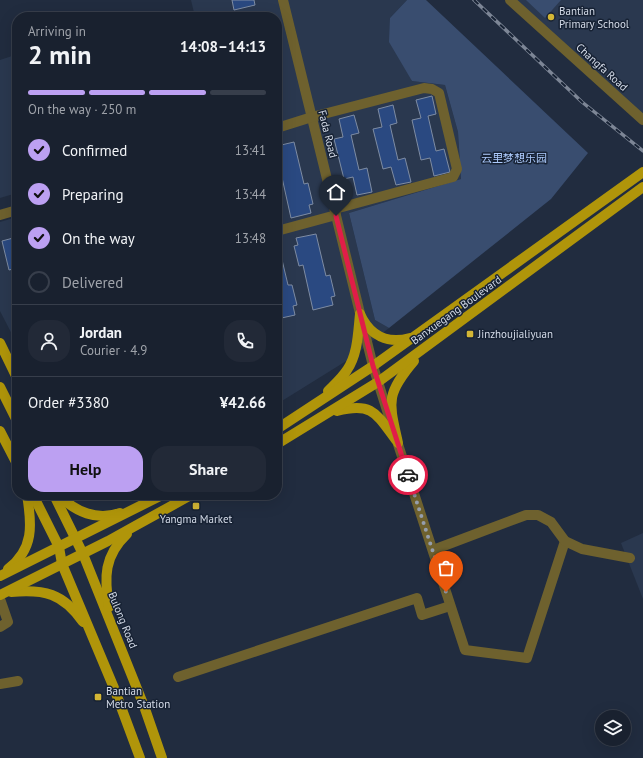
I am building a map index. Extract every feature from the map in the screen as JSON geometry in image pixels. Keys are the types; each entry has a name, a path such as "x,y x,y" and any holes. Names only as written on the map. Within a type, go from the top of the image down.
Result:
{"main road":[{"name":"Banxuegang Boulevard","path":"282,426 373,366 643,172"},
{"name":"Banxuegang Boulevard","path":"282,441 378,382 643,187"},
{"path":"360,314 370,330 384,339 402,340 418,334"},
{"path":"319,402 351,364 360,314"},
{"path":"0,343 12,368"},
{"path":"398,443 391,413 393,391 397,381 426,347"},
{"path":"0,387 12,412"},
{"path":"326,414 353,407 365,408 377,416 398,443"},
{"path":"0,430 12,454"},
{"path":"0,576 12,567 22,555 29,541 30,524 28,500"},
{"path":"36,500 59,547 62,564 114,688 140,758"},
{"name":"Bulong Road","path":"56,500 83,554 112,625 162,758"},
{"path":"64,500 79,510 101,517 114,515 141,506"},
{"path":"0,576 152,500"},
{"path":"2,596 134,527 182,500"},
{"path":"112,625 106,590 108,564 112,552 134,527"},
{"path":"2,596 40,591 54,595 66,603 78,615 93,636"}],"street":[{"name":"Fada Road","path":"283,0 373,366 465,650 527,658 565,541"},
{"name":"Changfa Road","path":"510,0 643,120"},
{"path":"282,126 312,117 424,88 432,89 438,93 457,169 452,177 282,229"},
{"path":"0,215 12,211"},
{"path":"432,550 526,516 538,515 551,522 565,541 582,549 630,558"},
{"path":"0,627 8,622 2,596"},
{"path":"178,677 417,598 422,615 450,606"},
{"path":"0,684 18,681"}],"shaded area":[{"path":"191,0 407,0 390,18 412,81 445,85 458,132 461,179 349,213 375,320 389,328 351,358 282,401 282,12 194,12"},
{"path":"514,0 643,0 643,117"},
{"path":"12,56 12,194 0,198 0,60"},
{"path":"12,218 12,334 0,311 0,222"},
{"path":"643,533 643,599 621,543"}],"green space":[{"name":"云里梦想乐园","path":"407,0 426,0 588,153 551,199 389,328 375,320 349,213 461,179 458,132 445,85 412,81 389,42 390,18"},
{"path":"526,0 561,0 545,18"}],"building":[{"path":"232,0 254,0 255,5 234,10"},
{"path":"432,96 436,114 428,116 436,151 444,149 450,172 434,176 430,158 421,160 412,120 421,118 416,100"},
{"path":"393,105 397,123 390,125 398,160 405,158 411,182 396,185 391,167 383,169 373,129 382,127 378,109"},
{"path":"354,115 359,133 351,135 359,170 367,168 372,192 357,195 353,177 344,179 334,139 343,137 339,119"},
{"path":"294,142 304,184 308,183 313,204 309,205 311,213 291,218 282,178 282,145"},
{"path":"316,234 326,276 330,275 335,296 331,297 333,305 313,310 303,265 299,266 294,246 298,245 296,238"},
{"path":"12,238 12,269 9,270 2,241"},
{"path":"282,260 288,285 292,285 297,305 293,306 295,315 282,318"}],"railway":[{"path":"474,0 582,102 643,151"}],"way so far":[{"path":"408,475 446,592"}],"place":[{"name":"Bantian Primary School","path":"551,17"},
{"name":"Jinzhoujialiyuan","path":"470,334"},
{"name":"Yangma Market","path":"196,506"},
{"name":"Bantian Metro Station","path":"98,697"}],"route":[{"path":"336,216 373,366 408,475"}]}
